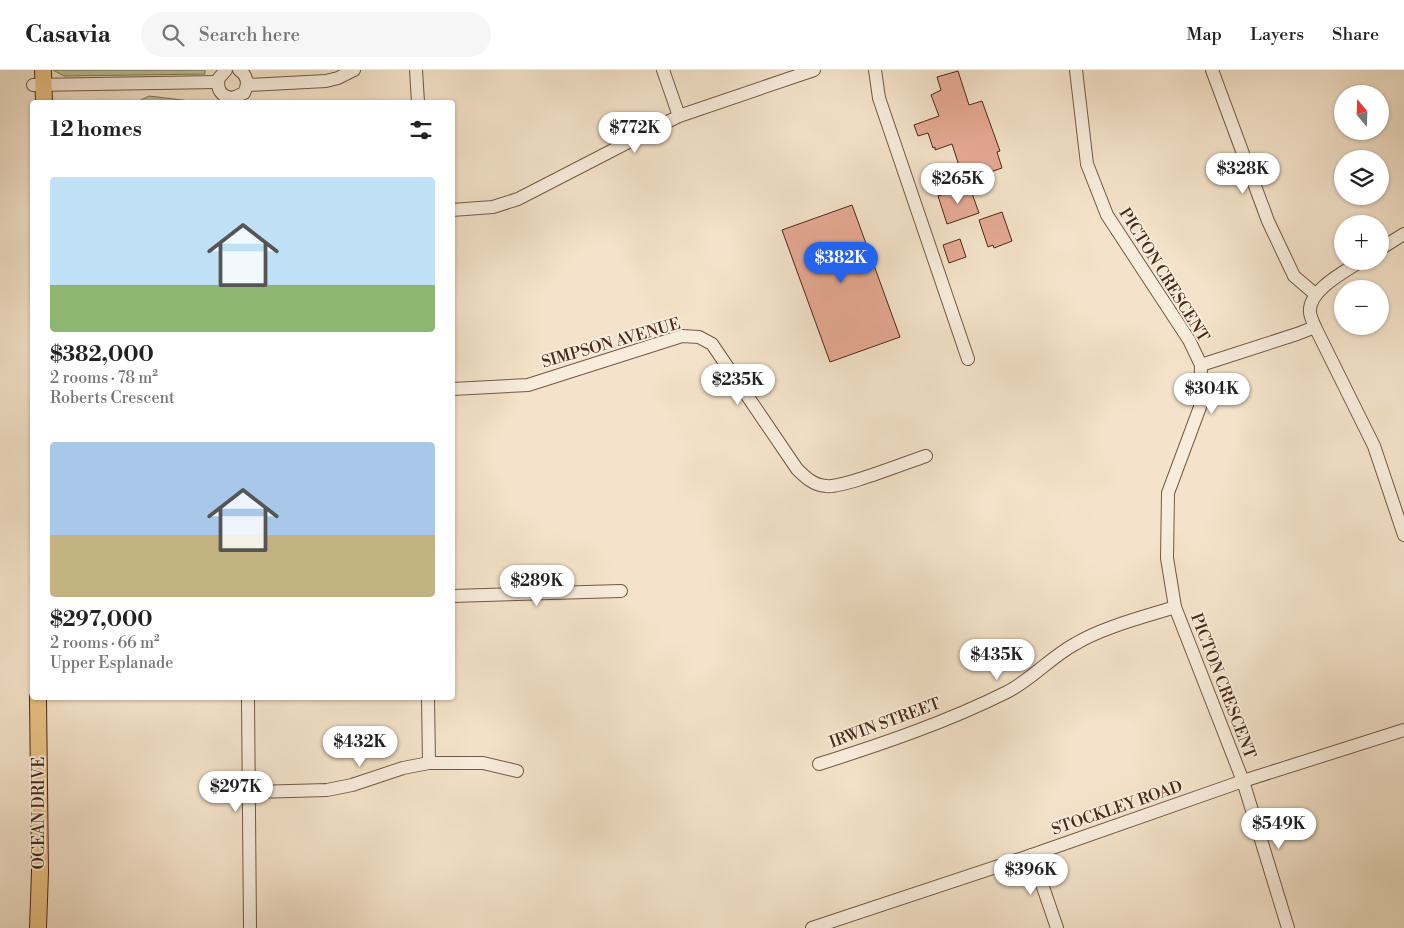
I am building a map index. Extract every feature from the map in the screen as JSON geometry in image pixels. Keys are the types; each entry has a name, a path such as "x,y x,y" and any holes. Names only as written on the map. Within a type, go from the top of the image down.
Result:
{"main road":[{"path":"33,100 38,77"},
{"path":"38,77 44,100"},
{"name":"OCEAN DRIVE","path":"38,700 40,872 38,928"},
{"name":"OCEAN DRIVE","path":"48,700 50,908 48,928"}],"street":[{"path":"226,70 221,74 218,87 223,96 233,100 244,93 247,85 245,76 239,70"},
{"path":"247,85 326,81 338,78 354,70"},
{"path":"416,70 418,100"},
{"path":"663,70 679,116"},
{"path":"455,210 493,207 518,199 679,116 814,70"},
{"path":"875,70 879,98 968,359"},
{"name":"PICTON CRESCENT","path":"1076,70 1087,164 1107,215 1190,340 1201,366 1200,407 1168,494 1167,558 1175,607 1243,781 1288,928"},
{"path":"1212,70 1268,221 1294,276 1315,294"},
{"path":"38,77 218,82"},
{"path":"1389,243 1404,234"},
{"path":"1348,270 1315,294 1310,310 1315,326 1374,446 1404,535"},
{"path":"1201,366 1297,334 1315,326"},
{"name":"SIMPSON AVENUE","path":"455,389 528,385 682,336 699,337 712,344 796,469 809,481 827,487 848,482 926,456"},
{"path":"455,596 621,591"},
{"name":"IRWIN STREET","path":"819,764 890,740 984,703 1009,691 1075,644 1112,628 1175,607"},
{"path":"248,700 250,928"},
{"path":"428,700 429,763"},
{"name":"STOCKLEY ROAD","path":"820,927 1243,781 1404,730"},
{"path":"250,792 327,790 352,785 403,768 429,763 483,764 516,771"},
{"path":"1032,855 1057,928"}],"green space":[{"path":"53,70 205,70 205,74 64,76"},
{"path":"149,96 182,100 141,100"}],"building":[{"path":"958,71 969,105 982,101 1000,151 997,152 1002,168 964,181 952,144 935,150 928,133 918,136 914,125 939,116 931,95 941,90 937,77"},
{"path":"969,185 979,213 947,224 938,196"},
{"path":"852,205 900,337 830,362 782,230"},
{"path":"1002,212 1012,241 994,248 993,245 988,247 979,220"},
{"path":"960,239 966,257 949,263 943,245"}]}
